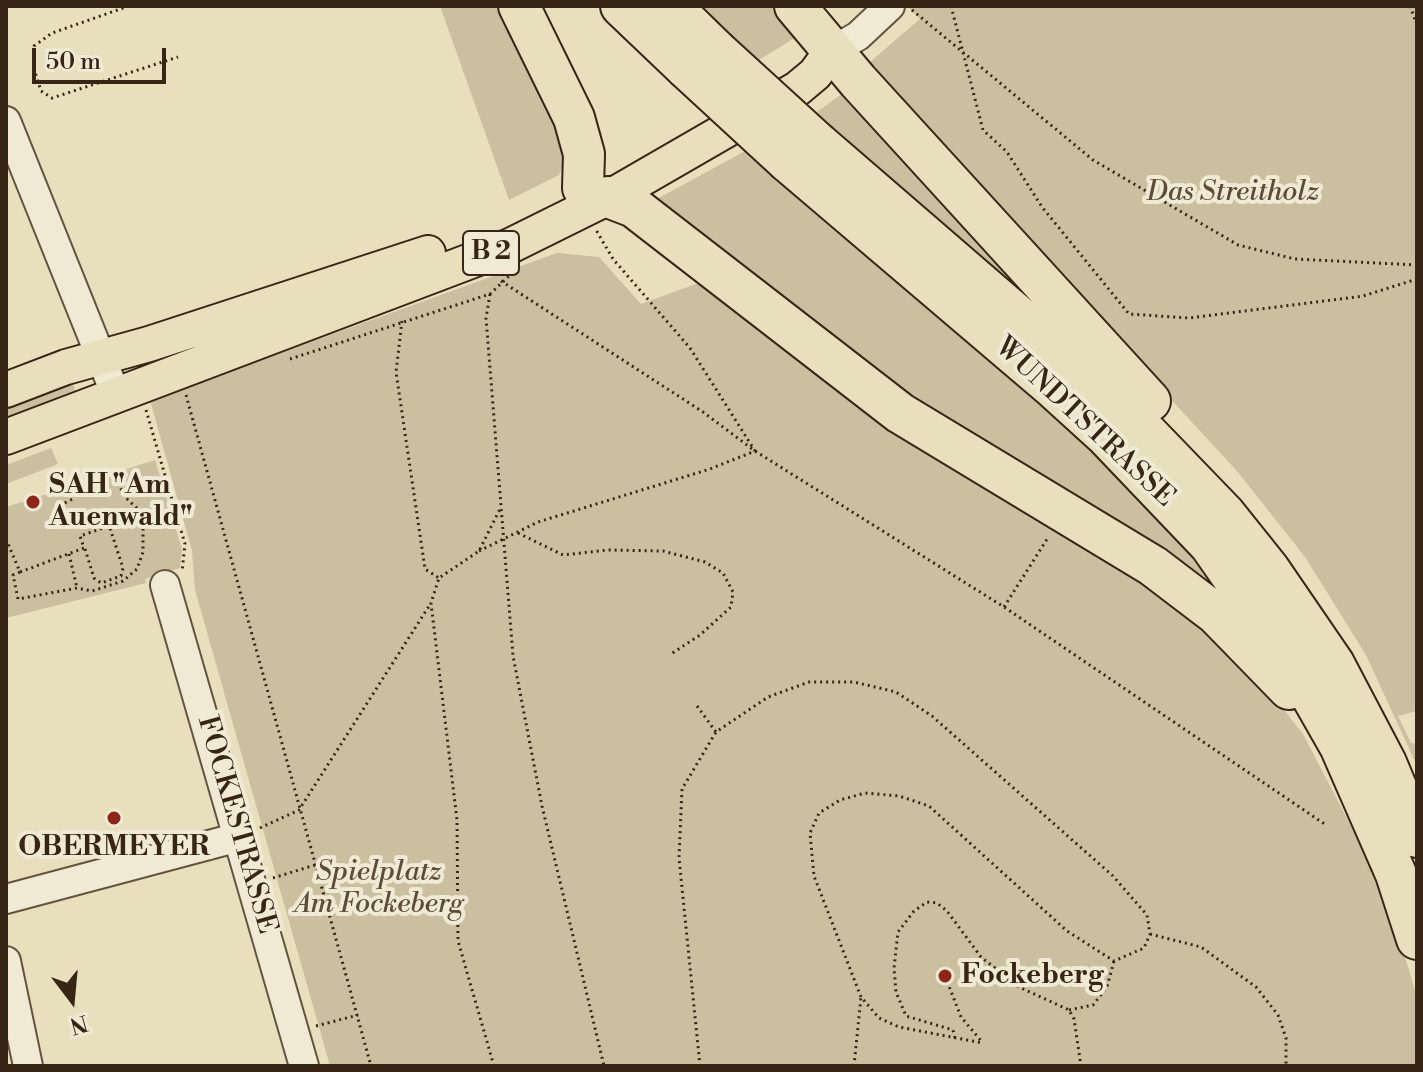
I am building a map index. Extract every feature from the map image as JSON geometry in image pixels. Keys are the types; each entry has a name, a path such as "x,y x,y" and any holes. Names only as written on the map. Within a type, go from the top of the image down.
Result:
{"highway":[{"path":"519,6 574,118 595,204 634,207 900,413 1153,566 1216,614 1340,746"},
{"name":"WUNDTSTRASSE","path":"621,6 701,59 1051,386 1155,486 1210,545 1268,625 1340,746 1396,874 1417,939"},
{"name":"WUNDTSTRASSE","path":"671,6 701,59"},
{"path":"795,6 832,51 1162,415 1225,514"},
{"name":"WUNDTSTRASSE","path":"803,153 1113,398 1225,514 1269,569 1334,664 1386,763 1417,837"}],"main road":[{"name":"B 2","path":"6,437 130,399 510,246 595,204 797,89 815,74 832,51"},
{"name":"B 2","path":"6,390 411,259 548,205 595,204"}],"street":[{"path":"832,51 858,36 890,6"},
{"path":"6,121 103,357 130,399"},
{"name":"FOCKESTRASSE","path":"165,585 304,1066"},
{"path":"6,899 239,837"},
{"path":"6,961 28,1066"}],"path":[{"path":"129,6 52,33 34,46 34,69 41,91 52,98 178,57"},
{"path":"907,6 1093,160 1238,245 1295,259 1417,265"},
{"path":"951,6 983,130 1007,152 1042,207 1129,314 1189,318 1363,296 1417,279"},
{"path":"1410,6 1417,25"},
{"path":"595,204 613,259 690,348 755,451"},
{"path":"501,281 703,412 755,451 1004,607 1326,825"},
{"path":"490,294 486,318 513,656 542,806 604,1066"},
{"path":"402,321 396,372 425,569 439,578"},
{"path":"186,394 371,1066"},
{"path":"130,399 185,544 181,574 165,585"},
{"path":"239,837 299,810 431,603 439,578 479,551 552,517 710,469 755,451"},
{"path":"84,548 13,575 18,599 77,588 92,591 111,587 137,569 143,552 143,514 118,483"},
{"path":"54,508 75,498"},
{"path":"479,551 503,503"},
{"path":"109,525 123,568 121,576 101,583 94,578 80,536 109,525 143,514"},
{"path":"1004,607 1064,514"},
{"path":"517,532 563,555 608,550 663,551 705,562 723,573 733,592 731,607 710,627 671,654"},
{"path":"6,539 20,572"},
{"path":"69,554 77,588"},
{"path":"431,603 457,820 458,941 494,1066"},
{"path":"700,1066 679,858 682,789 716,732 768,697 809,682 854,682 896,692 932,716 1113,876 1147,915 1150,934 1144,948 1114,961"},
{"path":"697,706 716,732"},
{"path":"945,976 961,1017 983,1043 899,1027 879,1018 861,997 814,876 810,833 819,813 840,800 865,793 899,796 929,806 1067,931 1114,961"},
{"path":"291,872 315,865"},
{"path":"955,1038 953,1030 906,1016 896,992 894,968 898,932 914,911 927,902 937,903 947,911 981,957 1019,987 1069,1010 1074,1019 1081,1066"},
{"path":"1150,934 1201,947 1256,987 1282,1027 1286,1038 1286,1066"},
{"path":"1069,1010 1093,1005 1107,987 1114,961"},
{"path":"854,1066 861,997"},
{"path":"295,1032 358,1015"}],"green space":[{"path":"440,6 503,6 569,153 559,175 509,200"},
{"path":"694,6 784,6 798,36 759,60 733,36 728,39"},
{"name":"Das Streitholz","path":"907,6 1417,6 1417,711 1398,716 1411,743 1417,744 1417,766 1366,655 1305,557 1237,471 864,67 920,19"},
{"path":"851,87 1117,375 836,137 840,134 817,112"},
{"path":"747,150 1072,423 1237,604 905,406 644,206"},
{"name":"Spielplatz Am Fockeberg","path":"557,253 599,257 641,304 701,282 895,432 1155,590 1254,671 1303,734 1386,893 1417,997 1417,1066 330,1066 195,590 192,551 150,400"},
{"path":"70,376 78,398 6,426 6,400"},
{"path":"51,448 58,464 6,484 6,465"},
{"path":"155,460 182,549 180,568 145,579 146,583 6,618 6,507"}],"place":[{"name":"SAH \"Am Auenwald\"","path":"33,502"},
{"name":"OBERMEYER","path":"114,818"},
{"name":"Fockeberg","path":"945,976"}]}
